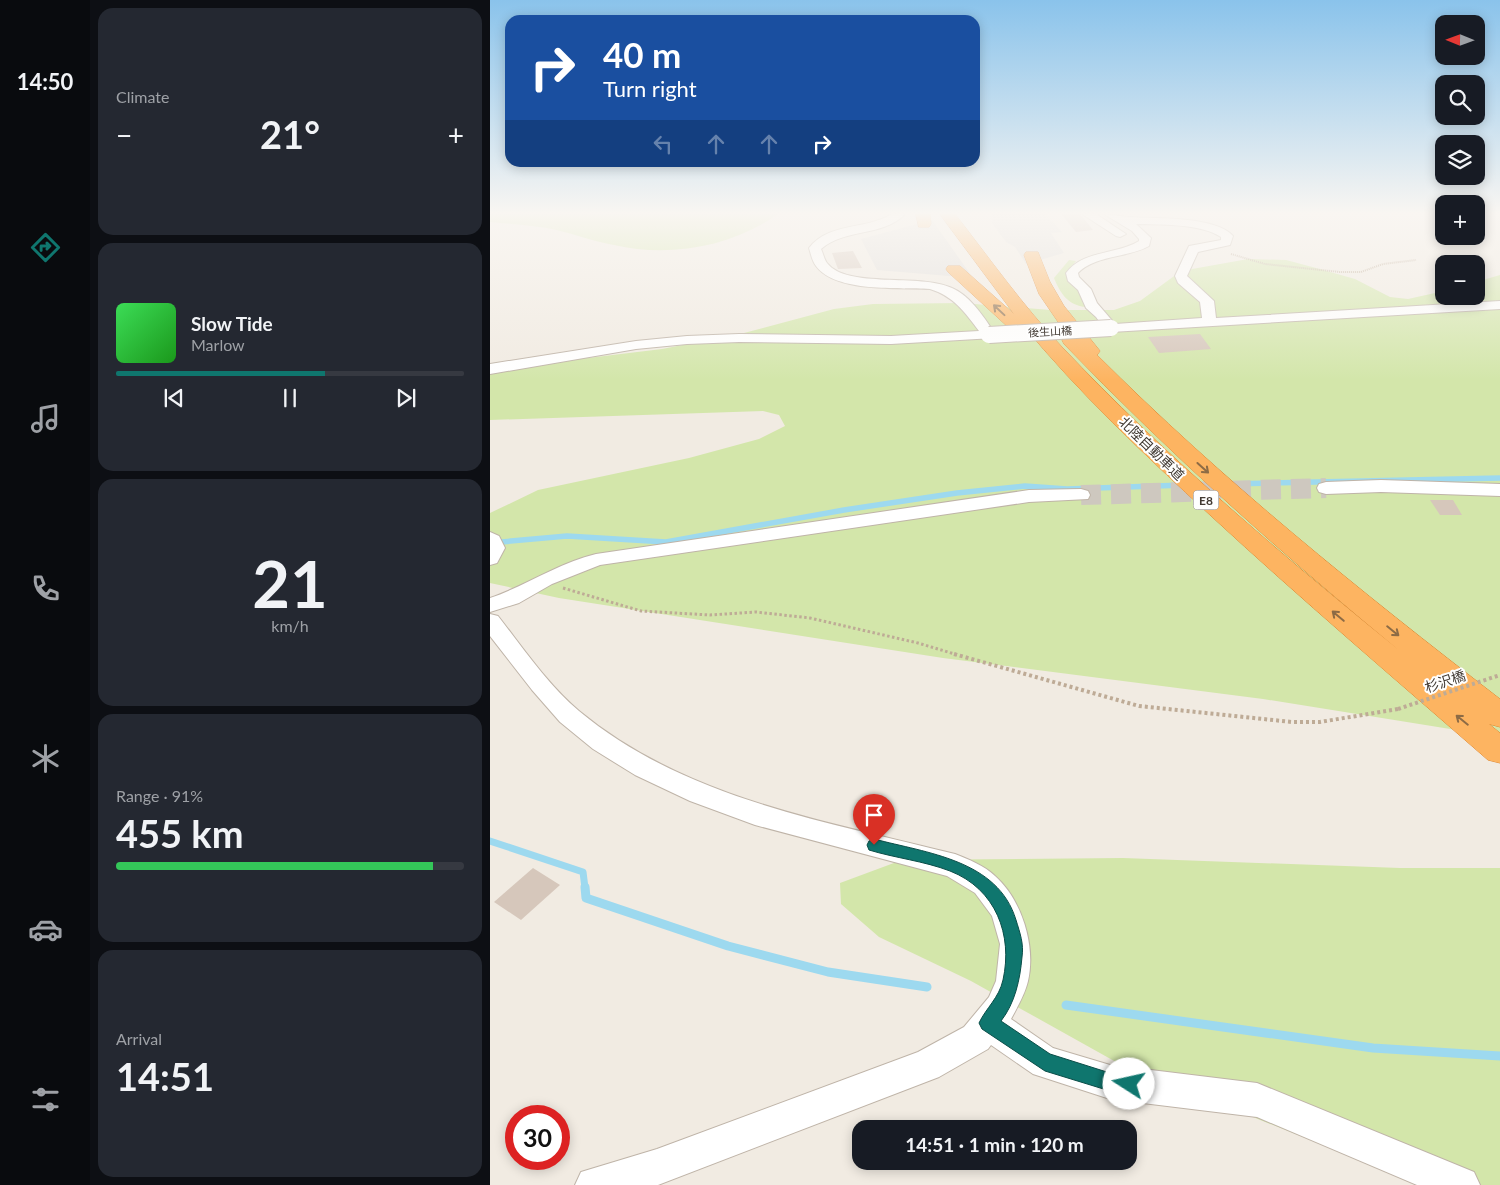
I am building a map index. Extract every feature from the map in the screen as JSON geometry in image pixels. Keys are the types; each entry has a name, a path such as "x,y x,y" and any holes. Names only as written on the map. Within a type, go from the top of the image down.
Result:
{"highway":[{"path":"954,269 1101,400"},
{"name":"北陸自動車道","path":"989,269 1055,351 1101,400 1156,453 1280,566 1500,751"},
{"name":"北陸自動車道","path":"1009,269 1052,321 1128,398 1180,447 1332,581 1500,716"},
{"path":"1037,269 1043,288 1066,322 1111,374 1180,447"}],"street":[{"path":"825,269 826,272 849,282 922,284 948,290 967,307 989,335"},
{"path":"1075,269 1072,273 1074,278 1084,289 1091,305 1101,314 1110,328"},
{"path":"1184,269 1181,276 1182,280 1207,301 1209,322"},
{"name":"後生山橋","path":"490,369 636,345 687,340 739,338 891,340 1500,305"},
{"path":"1326,488 1381,486 1500,490"},
{"path":"490,605 511,598 545,580 596,560 680,546 1030,496 1081,495"},
{"path":"490,538 494,541 495,550 490,559"},
{"path":"490,621 540,684 569,716 602,742 644,768 699,794 755,814 955,866 985,884 1005,911 1015,944 1012,981 1000,1008 976,1038 927,1065 658,1167 594,1185"},
{"path":"988,1023 1045,1062 1110,1082 1257,1100 1461,1185"}],"path":[{"path":"1315,269 1340,272 1361,272 1368,269"},
{"name":"杉沢橋","path":"545,580 553,585 641,611 710,615 756,612 810,618 918,643 1056,684 1139,706 1292,722 1320,722 1398,709 1500,675"}],"green space":[{"path":"1061,269 1069,269 1068,271 1086,304 1085,307 1069,301 1059,289 1054,278"},
{"path":"1190,269 1320,269 1355,279 1390,297 1408,299 1435,293 1435,305 1485,305 1485,279 1500,275 1500,737 1263,699 943,658 559,598 490,583 490,513 538,490 689,458 759,439 785,426 779,415 763,411 490,420 490,365 588,358 662,349 744,333 834,309 873,304 962,303 1051,310 1114,310 1140,301 1181,271"},
{"path":"1123,858 1400,868 1500,868 1500,1185 1480,1185 1375,1166 1116,1062 971,981 879,937 841,904 840,883 902,860"}],"shaded area":[{"path":"967,269 973,278 877,270"}],"building":[{"path":"1200,334 1211,349 1159,353 1148,337"},
{"path":"1430,500 1453,500 1462,515 1440,515"},
{"path":"533,868 560,885 521,920 494,902"}],"waterway":[{"path":"1230,484 1500,478"},
{"path":"490,543 567,536 666,542 844,510 957,493 1025,486 1067,489 1185,485"},
{"path":"490,841 583,872 585,888"},
{"path":"585,887 586,898 728,946 828,972 927,987"},
{"path":"1066,1005 1373,1048 1500,1056"}],"tunnel":[{"path":"1081,495 1326,488"}],"route":[{"path":"874,845 955,866 985,884 1005,911 1015,944 1012,981 1000,1008 988,1023 1045,1062 1110,1082 1129,1084"}]}
